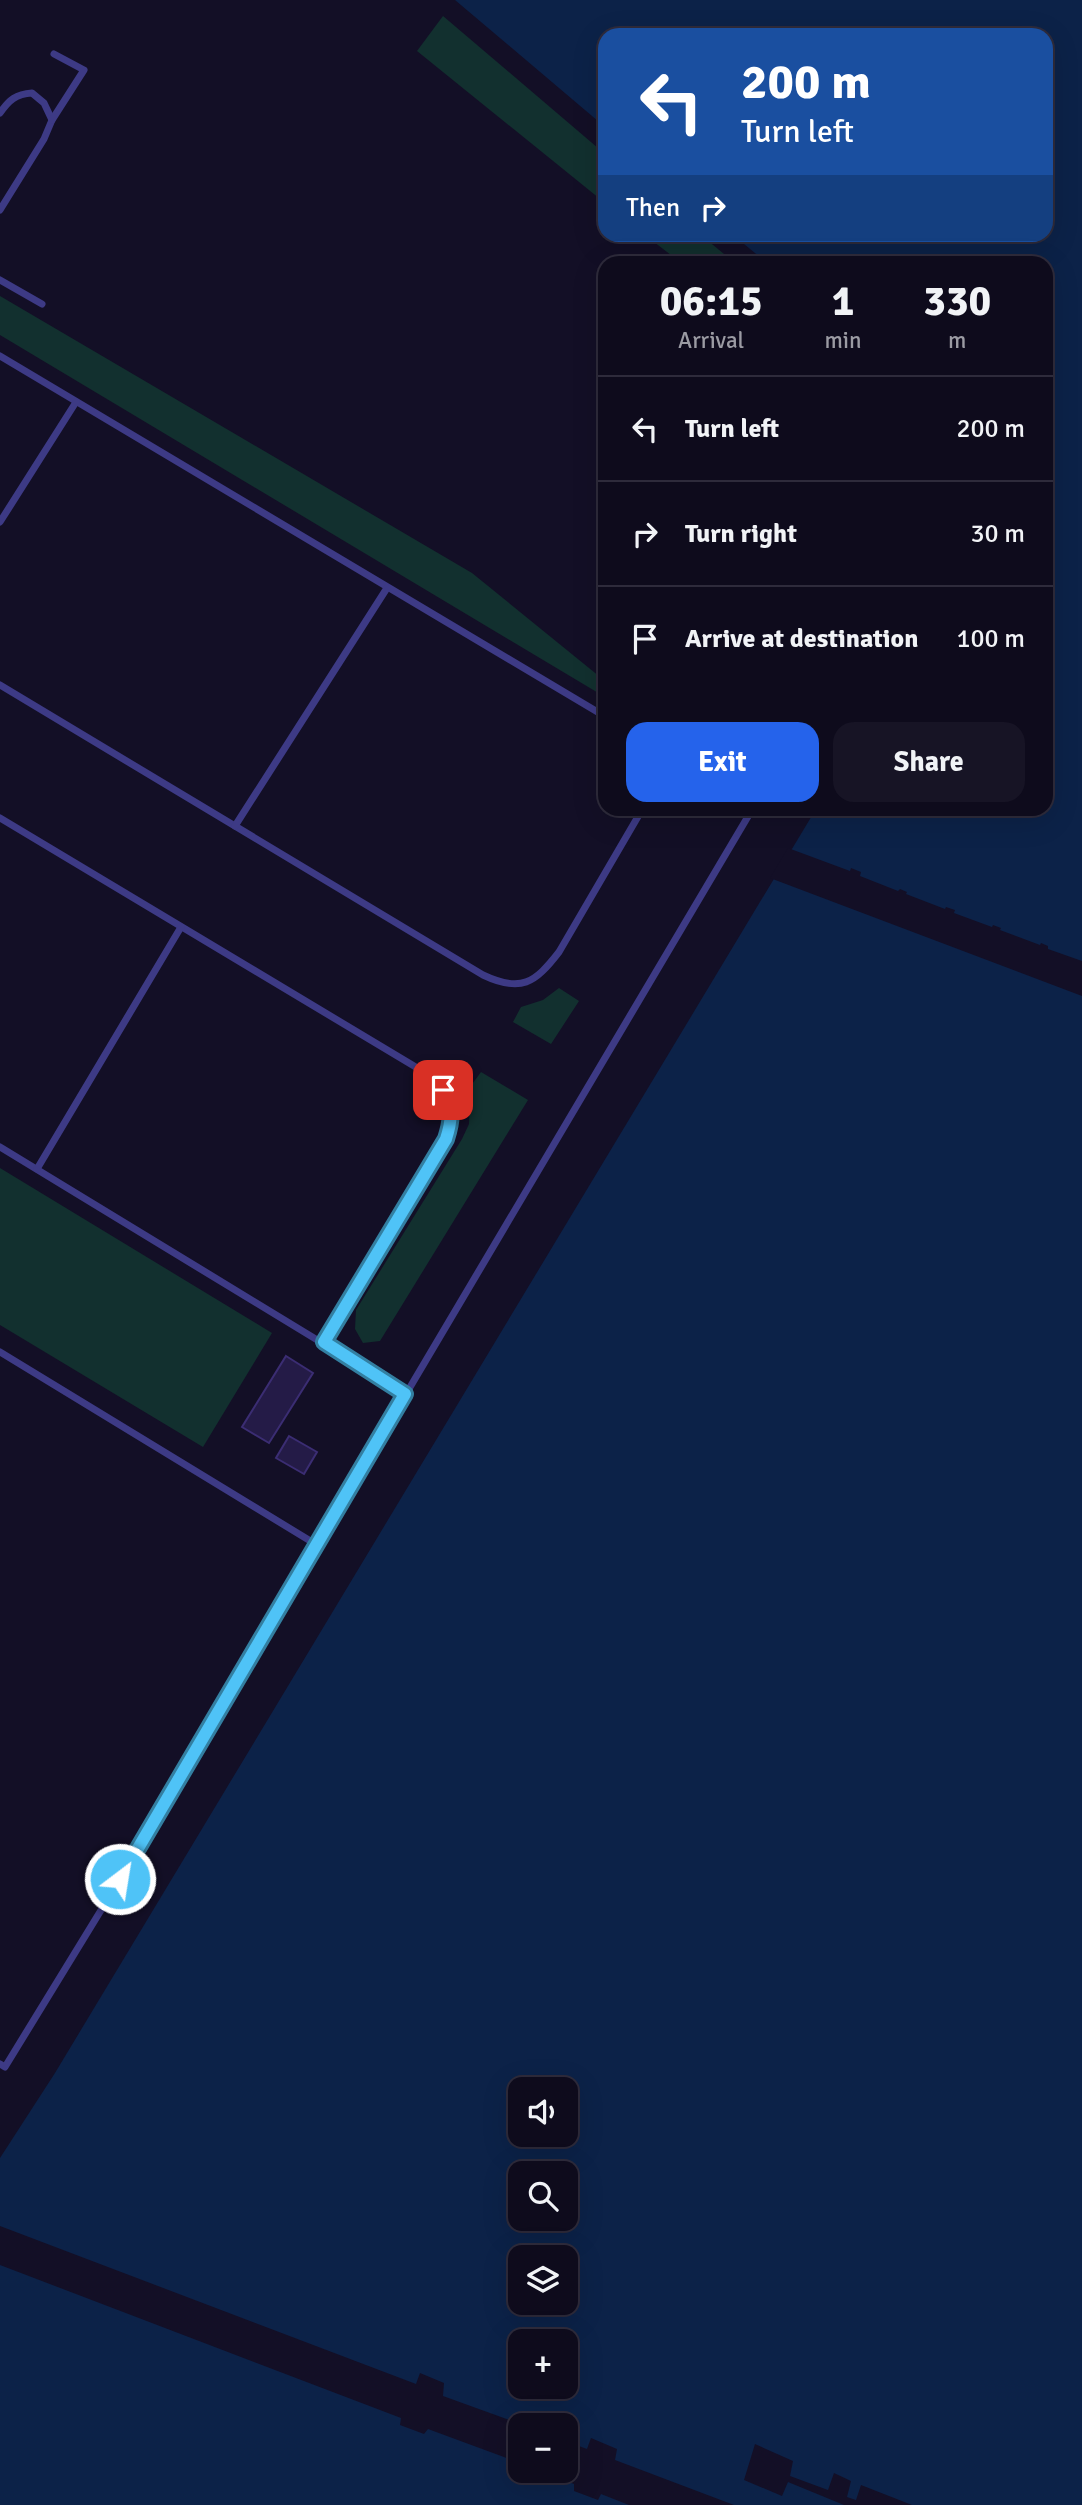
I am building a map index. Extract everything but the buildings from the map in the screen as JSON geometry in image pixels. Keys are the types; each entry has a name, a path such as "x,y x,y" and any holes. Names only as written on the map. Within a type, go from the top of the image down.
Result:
{"lane":[{"path":"0,211 44,139 52,120 84,71 54,54"},
{"path":"0,113 9,100 22,93 32,93 44,103 52,120"},
{"path":"0,280 41,304"},
{"path":"0,356 598,712"},
{"path":"0,523 76,402"},
{"path":"235,826 387,588"},
{"path":"0,685 500,983 527,983 543,972 559,952 638,816"},
{"path":"0,2075 2,2065 163,1809 405,1394 748,816"},
{"path":"0,818 429,1075 443,1090 450,1106 452,1121 446,1139 324,1342"},
{"path":"37,1169 181,927"},
{"path":"0,1147 324,1342 405,1394"},
{"path":"0,1352 317,1545"}],"green space":[{"path":"443,16 598,148 598,197 417,51"},
{"path":"654,242 709,242 726,256 672,256"},
{"path":"0,296 472,573 598,675 598,693 0,335"},
{"path":"559,988 579,1001 551,1044 513,1022 521,1007 543,1000"},
{"path":"481,1072 528,1100 380,1341 363,1343 355,1329 356,1310 462,1139 469,1124 470,1087"},
{"path":"0,1168 272,1333 203,1447 0,1325"}],"water":[{"path":"455,0 1082,0 1082,2505 0,2505 0,2158 55,2073 812,816 1053,816 1053,256 759,256 742,242 1053,242 1053,28 598,28 598,121"}],"pier":[{"path":"788,848 850,871 851,868 861,872 860,876 898,891 900,889 907,892 906,894 945,909 955,910 954,913 992,927 993,925 1040,945 1041,943 1048,946 1048,949 1082,961 1082,996 770,878"},
{"path":"0,2226 416,2384 420,2373 444,2383 443,2396 508,2420 508,2459 428,2429 424,2434 400,2425 401,2418 0,2265"},
{"path":"591,2438 617,2449 615,2460 734,2505 629,2505 601,2494 598,2500 574,2491 574,2484 571,2483 578,2483 578,2446 587,2449"},
{"path":"755,2444 793,2461 790,2476 828,2490 834,2473 851,2481 847,2497 856,2500 861,2485 912,2505 844,2505 788,2482 782,2496 744,2480"}],"route":[{"path":"120,1879 405,1394 324,1342 446,1139 452,1121 450,1106 443,1090"}]}
